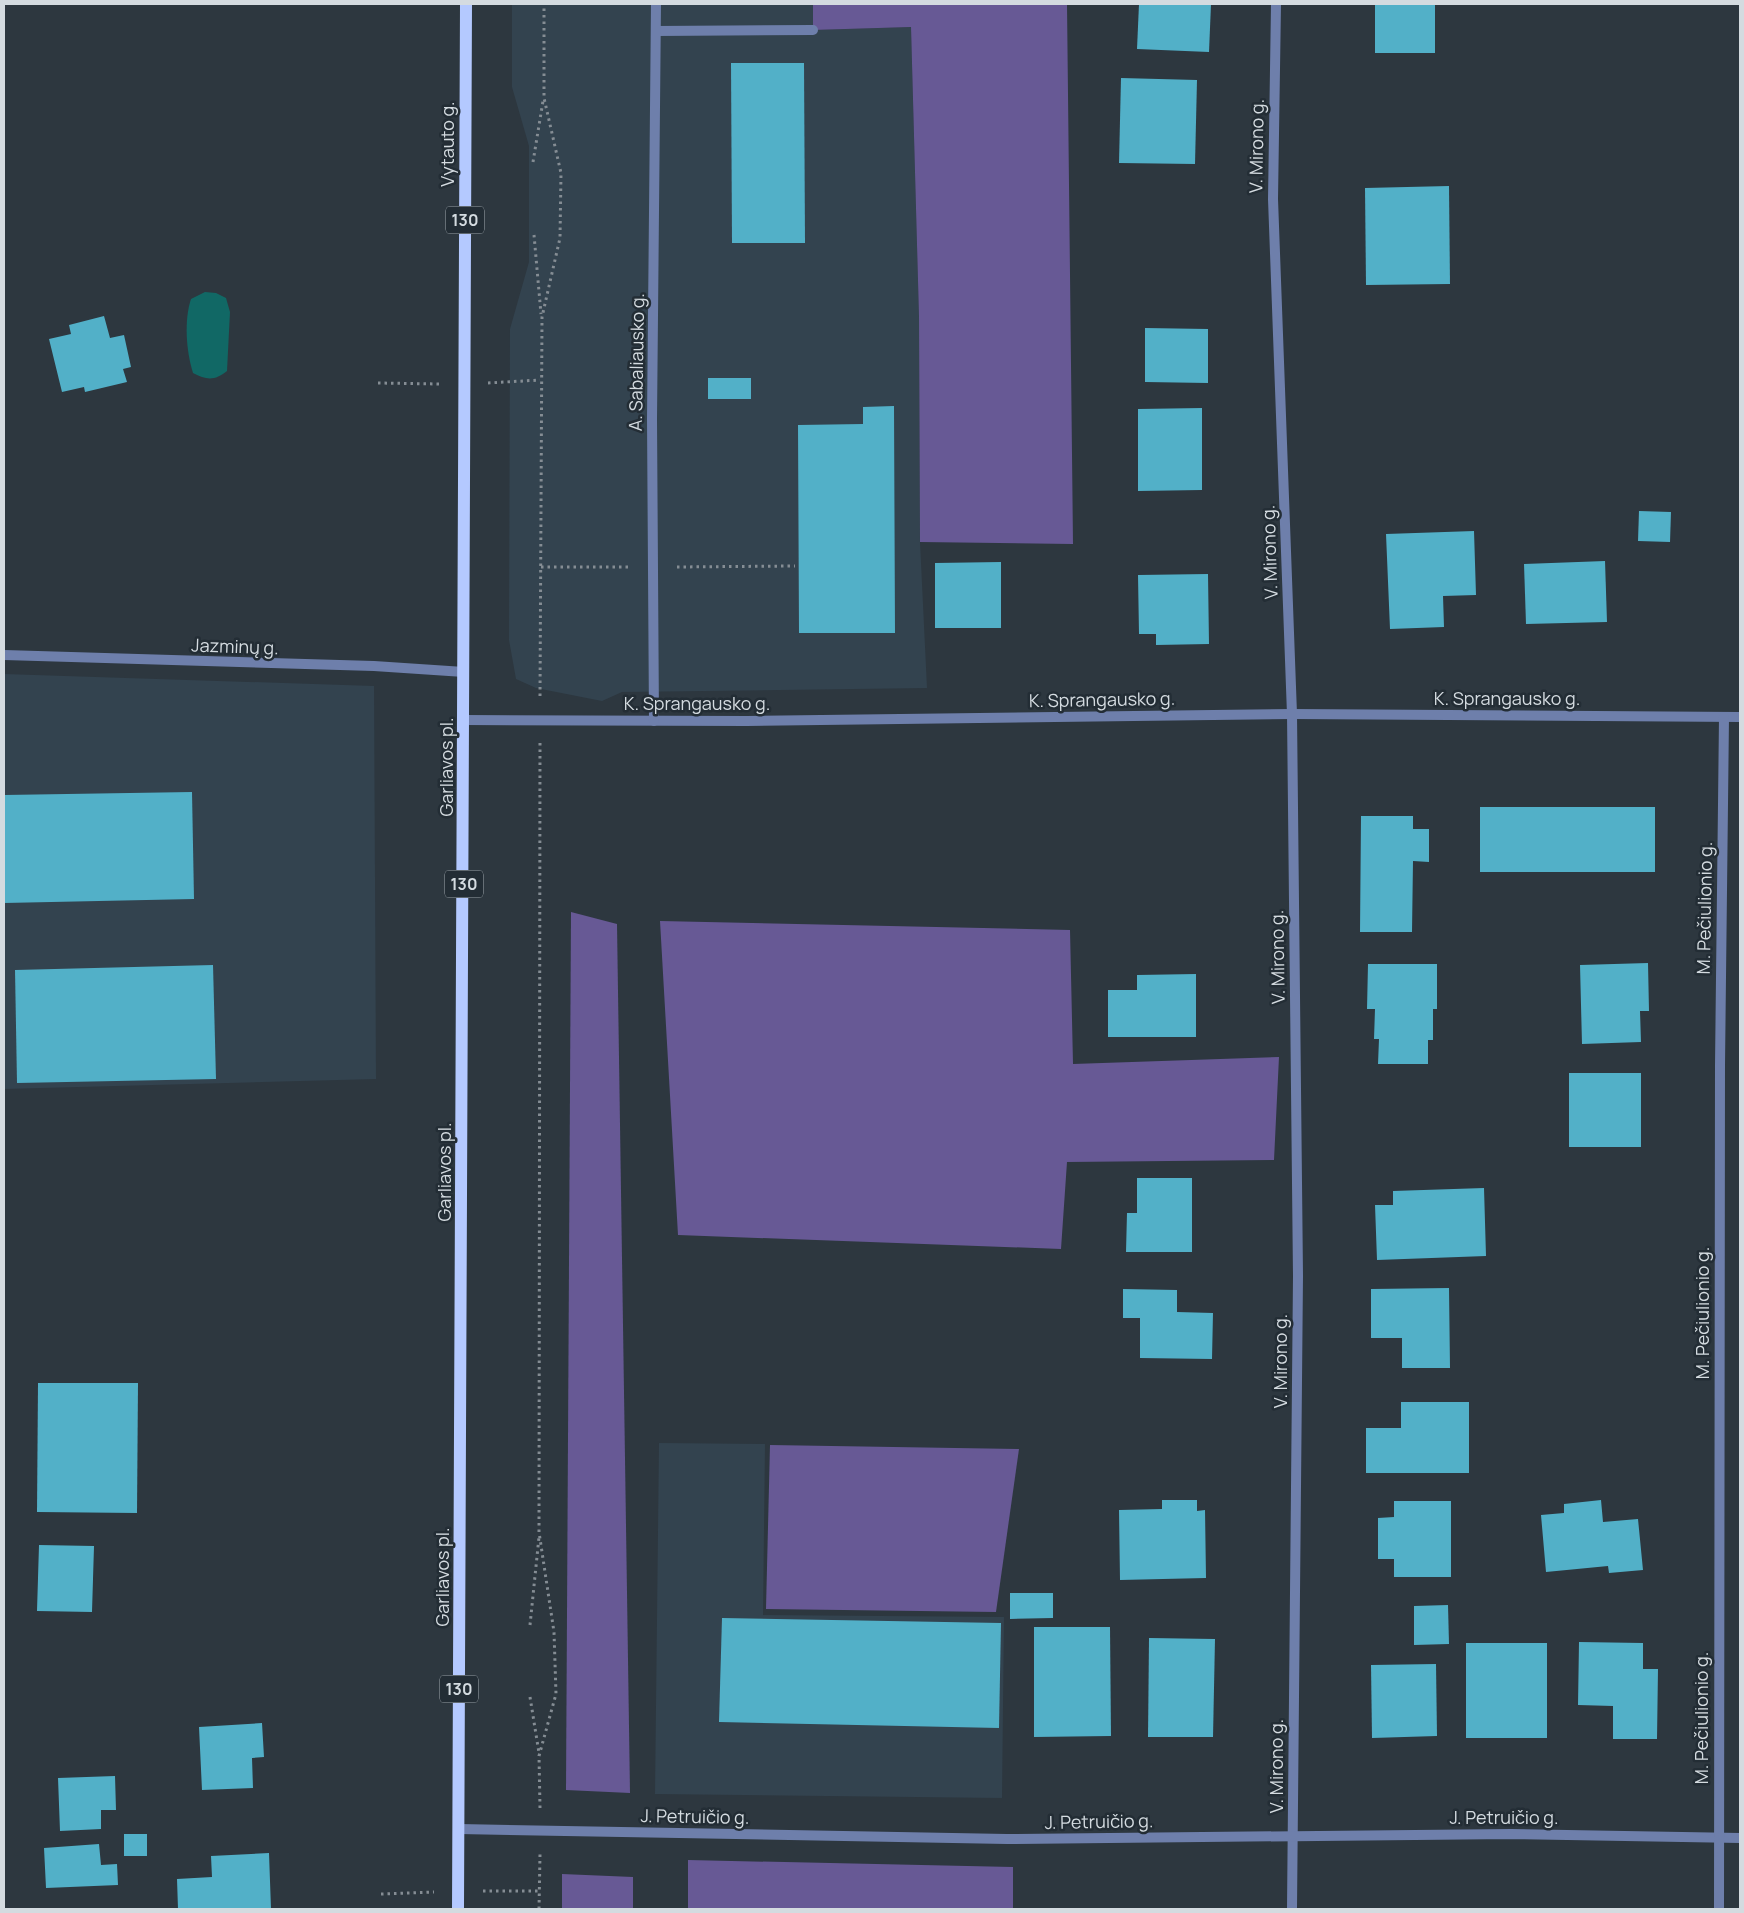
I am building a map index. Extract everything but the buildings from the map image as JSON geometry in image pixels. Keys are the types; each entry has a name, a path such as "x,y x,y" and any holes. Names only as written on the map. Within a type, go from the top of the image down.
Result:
{"main road":[{"name":"Vytauto g.","path":"465,435 466,4"},
{"name":"Garliavos pl.","path":"458,1909 465,435"}],"street":[{"name":"A. Sabaliausko g.","path":"654,721 652,419 656,4"},
{"name":"V. Mirono g.","path":"1276,4 1273,199 1292,714 1298,1276 1292,1909"},
{"path":"656,30 813,30"},
{"name":"Jazminų g.","path":"4,655 374,666 464,672"},
{"name":"K. Sprangausko g.","path":"464,720 654,721 1292,714 1740,717"},
{"name":"M. Pečiulionio g.","path":"1719,1909 1720,1075 1724,717"},
{"name":"J. Petruičio g.","path":"459,1829 1008,1839 1511,1834 1740,1838"}],"path":[{"path":"533,162 544,98 544,4"},
{"path":"542,317 560,238 561,173 544,98"},
{"path":"530,1625 540,1532 542,317 534,235"},
{"path":"539,1756 556,1694 554,1632 540,1532"},
{"path":"530,1697 539,1756 539,1909"}],"shaded area":[{"path":"512,4 813,4 813,30 911,27 919,317 920,542 927,688 622,692 602,701 536,688 516,679 509,640 510,329 529,262 529,146 512,87"},
{"path":"813,4 1067,4 1073,544 920,542 919,317 911,27 813,30"},
{"path":"205,292 216,293 226,298 230,312 227,371 214,378 202,377 193,373 187,336 187,316 191,299"},
{"path":"4,674 374,686 376,1079 4,1089"},
{"path":"571,912 617,924 630,1793 566,1790"},
{"path":"660,921 1070,930 1073,1064 1279,1057 1274,1160 1067,1162 1061,1249 678,1235"},
{"path":"659,1443 765,1444 763,1615 1004,1617 1002,1798 655,1794"},
{"path":"770,1445 1019,1449 996,1612 766,1609"},
{"path":"688,1860 1013,1867 1013,1909 688,1909"},
{"path":"562,1874 633,1877 633,1909 562,1909"}]}
